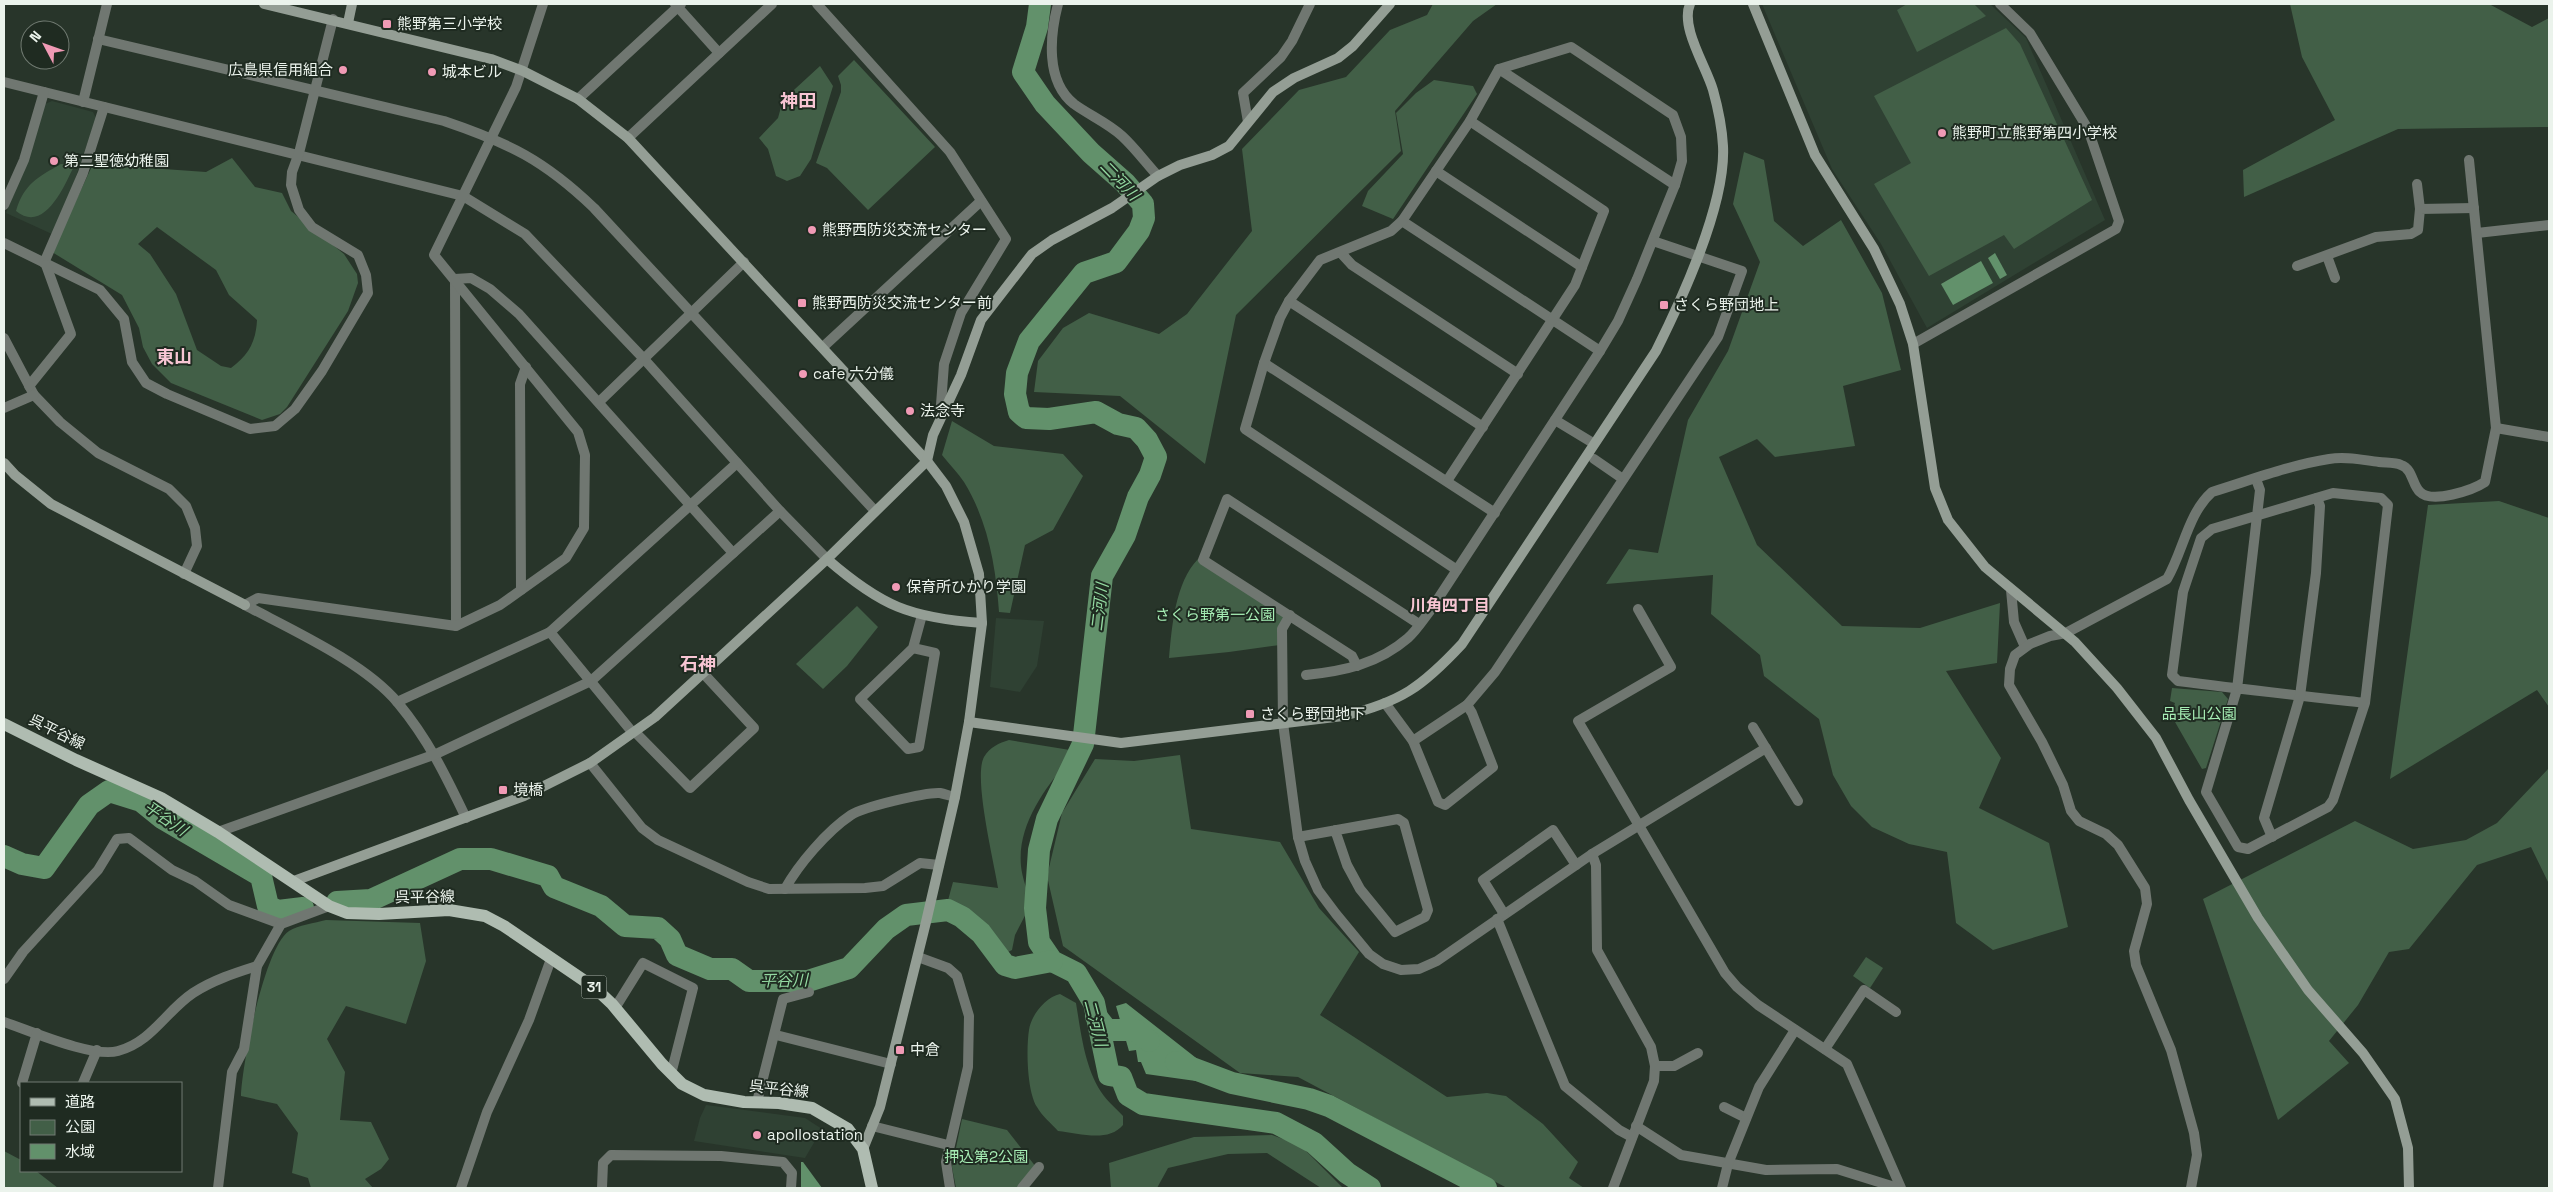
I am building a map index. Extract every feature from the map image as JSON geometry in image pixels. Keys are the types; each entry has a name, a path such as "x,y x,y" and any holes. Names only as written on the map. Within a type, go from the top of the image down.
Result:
{"main road":[{"name":"呉平谷線","path":"4,724 76,760 161,798 294,881 328,906 347,913 379,914 449,910 485,916 595,988 682,1084 704,1095 812,1108 848,1129 862,1148 872,1188"}],"street":[{"path":"84,102 107,4"},
{"path":"264,4 491,59 523,71 578,99 628,138 823,347 927,461 946,486 964,522 979,574 982,623 969,722 955,797 918,957 880,1108 862,1148"},
{"path":"348,23 352,4"},
{"path":"245,605 258,598 456,626 500,605 566,558 584,528 584,455 578,432 434,255 523,71 543,4"},
{"path":"628,138 772,4"},
{"path":"816,4 950,152 1006,239 961,313 944,364 940,419"},
{"path":"1058,4 1053,23 1052,68 1059,83 1072,102 1122,136 1158,176"},
{"path":"1248,122 1243,93 1281,57 1292,41 1310,4"},
{"path":"294,881 524,796 590,763 634,733 828,559 927,461 940,419 961,375 975,332 981,320 1032,254 1052,240 1112,208 1158,176 1180,165 1212,155 1229,146 1273,92 1284,84 1338,58 1353,46 1390,4"},
{"path":"969,722 1103,741 1149,740 1343,716 1403,696 1434,674 1462,644 1593,443 1656,351 1674,315 1697,256 1716,201 1723,170 1723,146 1713,89 1687,23 1690,4"},
{"path":"1753,4 1814,155 1874,249 1900,304 1913,344 1935,488 1948,520 1962,541 1985,567 2066,633 2117,688 2156,738 2188,800 2258,918 2308,990 2363,1053 2395,1100 2408,1148 2409,1188"},
{"path":"578,99 678,5 719,53"},
{"path":"1913,344 2116,229 2119,221 2088,129 2030,33 2004,5"},
{"path":"4,243 100,290 124,319 132,362 146,383 167,394 250,429 275,426 295,409 322,371 368,293 366,275 358,255 312,227 299,210 291,185 292,172 299,154 332,20"},
{"path":"98,39 444,121 492,137 543,164 573,187 875,511"},
{"path":"1306,676 1339,672 1383,657 1410,637 1430,611 1457,570 1495,512 1600,351 1618,321 1653,240 1675,185 1682,161 1681,137 1673,115 1571,47 1499,69 1470,121 1402,221 1391,231 1320,260 1289,301 1280,318 1264,363 1245,429 1457,570"},
{"path":"1499,69 1675,185"},
{"path":"4,82 463,196 525,234 644,359 780,511 828,559 857,584 878,598 922,615 940,620 982,623"},
{"path":"4,205 24,160 44,92"},
{"path":"4,408 31,390 71,334 45,264 83,173 104,107"},
{"path":"1447,481 1575,285 1604,211 1470,121"},
{"path":"2191,1188 2197,1154 2194,1133 2172,1050 2136,964 2134,951 2147,904 2145,888 2118,845 2106,834 2079,821 2071,811 2063,785 2042,742 2010,685 2010,669 2015,655 2025,647 2050,636 2066,633 2167,579 2175,565 2201,501 2212,492 2330,459 2347,458 2402,465 2409,471 2420,492 2428,496 2449,495 2477,487 2485,482 2496,428 2469,160"},
{"path":"1436,171 1582,267"},
{"path":"2297,266 2376,237 2411,234 2418,230 2420,210 2417,184"},
{"path":"823,347 981,200"},
{"path":"2420,210 2474,208"},
{"path":"1402,221 1600,351"},
{"path":"2477,233 2549,225"},
{"path":"1413,742 1466,705 1495,672 1718,337 1742,271 1653,240"},
{"path":"1341,252 1352,265 1518,374"},
{"path":"2327,256 2335,278"},
{"path":"599,402 744,262"},
{"path":"455,279 471,278 490,289 520,314 733,553"},
{"path":"455,279 456,626"},
{"path":"1289,301 1483,427"},
{"path":"4,338 31,390 60,422 98,453 169,489 186,506 195,528 197,546 184,574"},
{"path":"1264,363 1495,512"},
{"path":"521,590 520,384 526,367"},
{"path":"1555,420 1593,443"},
{"path":"2496,428 2549,437"},
{"path":"1594,459 1623,479"},
{"path":"4,463 15,475 51,504 329,650 366,675 397,702 436,754 466,818"},
{"path":"397,702 550,632 737,463"},
{"path":"2256,479 2260,490 2257,516 2237,689 2206,792 2238,847 2248,849 2328,807 2333,800 2366,703 2388,505 2381,498 2333,493 2257,516 2212,529 2201,538 2183,592 2172,675 2178,681 2237,689 2366,703"},
{"path":"2272,837 2264,818 2300,696 2316,573 2320,506 2316,498"},
{"path":"1357,666 1352,656 1203,560 1227,499 1419,624"},
{"path":"218,832 436,754 591,681 780,511"},
{"path":"2011,590 2014,622 2025,647"},
{"path":"1638,609 1671,667 1578,721 1725,973 1736,987 1758,1005 1847,1064 1899,1188"},
{"path":"913,648 935,653 919,747 908,749 860,699 913,648 922,615"},
{"path":"1290,615 1282,629 1283,723 1298,837 1305,860 1318,890 1369,954 1383,964 1401,970 1419,968 1437,961 1592,854 1766,748"},
{"path":"550,632 634,733 690,788 754,728 702,673"},
{"path":"1384,703 1413,742 1438,802 1445,805 1493,767 1472,713 1466,705"},
{"path":"1753,727 1798,801"},
{"path":"590,763 642,828 658,840 748,882 769,889 883,886 920,863 939,865"},
{"path":"785,889 792,876 822,841 851,815 866,809 939,793 955,797"},
{"path":"1298,837 1335,830 1398,819 1404,823 1428,910 1425,917 1395,932 1360,889 1347,865 1335,830"},
{"path":"1576,865 1553,830 1483,880 1501,917 1565,1086 1619,1130 1632,1137"},
{"path":"4,979 23,952 98,870 117,839 124,837 129,838 172,870 195,881 228,905 281,924"},
{"path":"1592,854 1596,865 1598,950 1651,1047 1654,1066 1654,1081 1613,1188"},
{"path":"218,1188 232,1072 244,1049 257,966 281,924 328,906"},
{"path":"918,957 948,968 957,976 968,1016 968,1067 948,1145 946,1173 950,1188"},
{"path":"461,1188 487,1112 529,1020 551,958"},
{"path":"615,1008 643,963 693,988 672,1074"},
{"path":"4,1022 87,1050 117,1051 146,1038 192,993 214,981 257,966"},
{"path":"1825,1049 1864,990 1896,1012"},
{"path":"758,1102 776,1035 783,999 809,992"},
{"path":"1722,1188 1728,1164 1758,1087 1795,1030"},
{"path":"22,1082 37,1033"},
{"path":"776,1035 891,1064"},
{"path":"82,1082 97,1050"},
{"path":"1654,1066 1674,1066 1698,1053"},
{"path":"1724,1107 1746,1118"},
{"path":"872,1126 948,1145"},
{"path":"1636,1126 1681,1155 1774,1170 1837,1168 1899,1188"},
{"path":"602,1188 603,1162 611,1155 721,1156 783,1162 792,1173 791,1188"},
{"path":"1023,1188 1040,1167"}],"shaded area":[{"name":"熊野町立熊野第四小学校","path":"1762,4 1990,4 2026,38 2105,220 1927,328 1881,244 1832,169"},
{"name":"第二聖徳幼稚園","path":"52,101 93,112 96,118 73,185 52,234 6,213 24,169 45,104"},
{"path":"996,618 1044,621 1037,666 1020,692 990,687"},
{"name":"apollostation","path":"706,1105 805,1118 822,1129 805,1158 694,1141 700,1118"}],"green space":[{"path":"1433,4 1497,4 1473,21 1395,111 1401,151 1236,315 1205,464 1120,396 1034,392 1038,361 1063,328 1089,313 1159,334 1187,314 1252,231 1242,149 1299,90 1346,77 1390,30 1427,15"},
{"path":"1907,4 1974,4 1986,16 1917,52 1897,10"},
{"path":"2290,4 2489,4 2532,27 2549,18 2549,127 2398,129 2244,197 2243,170 2335,120 2302,57"},
{"path":"2006,28 2020,44 2092,200 2014,249 2004,235 1929,276 1874,184 1911,163 1874,96"},
{"path":"854,60 935,147 868,210 827,168 816,163 841,92 838,76"},
{"path":"820,66 833,86 811,159 800,176 787,181 776,176 768,149 759,138 778,118 783,100"},
{"path":"1434,80 1473,86 1477,94 1393,219 1362,206 1368,191 1403,154 1396,113 1416,93"},
{"path":"1744,152 1764,160 1774,221 1803,246 1841,220 1882,293 1901,370 1843,386 1855,446 1775,457 1757,439 1719,457 1757,545 1842,626 1920,628 2000,603 1997,663 1946,671 2001,758 1979,808 2049,843 2068,927 1993,950 1956,923 1947,852 1909,844 1872,827 1851,806 1833,775 1819,719 1764,676 1760,655 1711,614 1713,575 1606,584 1629,549 1658,553 1688,420 1728,351 1760,262 1733,204"},
{"path":"232,158 255,187 282,193 291,211 344,254 357,274 358,283 348,311 287,407 280,414 262,420 171,383 152,364 143,347 139,328 122,295 52,252 93,164 206,172","holes":["157,227 216,270 229,295 257,320 255,335 247,353 231,368 221,366 197,350 176,294 150,254 138,244"]},
{"path":"61,164 74,166 59,196 52,205 35,217 26,217 16,211 23,194 33,182"},
{"path":"952,421 994,446 1063,454 1083,476 1053,530 1025,545 1010,613 999,612 993,561 979,512 964,482 942,455"},
{"path":"2499,501 2549,518 2549,707 2537,690 2390,779 2428,505"},
{"name":"さくら野第一公園","path":"1198,559 1287,616 1280,645 1169,658 1173,619 1180,592 1190,569"},
{"path":"857,606 878,627 847,666 823,689 796,664"},
{"name":"品長山公園","path":"2172,688 2222,692 2228,699 2206,768 2202,769 2171,715 2175,703 2170,701"},
{"path":"1009,740 1070,750 1072,756 1036,806 1024,835 1021,850 1021,866 1031,904 1015,935 1012,950 1008,952 993,940 984,925 947,904 953,882 998,888 983,800 981,767 984,757 992,748"},
{"path":"1180,755 1191,829 1280,842 1319,908 1359,952 1320,1015 1447,1097 1487,1093 1506,1096 1543,1124 1578,1162 1569,1178 1584,1188 1507,1188 1298,1077 1240,1073 1063,946 1047,876 1062,813 1095,759 1134,761"},
{"path":"2549,768 2549,884 2531,847 2477,865 2409,949 2389,952 2358,1005 2329,1041 2349,1063 2278,1120 2203,899 2355,821 2413,849 2466,840 2497,823"},
{"path":"326,920 420,923 426,961 406,1024 346,1006 327,1039 345,1072 340,1120 371,1122 389,1159 381,1169 365,1179 373,1188 311,1188 308,1178 292,1173 298,1133 277,1104 241,1096 250,1035 263,983 271,960 280,942 289,931"},
{"path":"1866,957 1883,968 1870,988 1853,976"},
{"path":"1060,994 1076,1003 1085,1051 1092,1075 1104,1096 1123,1116 1123,1125 1117,1131 1093,1136 1058,1131 1041,1113 1034,1100 1029,1081 1028,1038 1030,1024 1036,1013 1045,1003"},
{"name":"押込第2公園","path":"962,1119 1007,1130 1036,1167 1018,1188 956,1188 952,1167"},
{"path":"1272,1135 1300,1145 1343,1188 1321,1188 1267,1153 1228,1154 1168,1168 1157,1188 1111,1188 1109,1163 1194,1137"},
{"path":"4,1151 20,1159 20,1172 37,1172 58,1188 4,1188"}],"water":[{"path":"1995,253 2007,275 2000,279 1988,258"},
{"path":"1981,261 1993,283 1953,305 1941,284"},
{"path":"1126,1003 1200,1061 1207,1063 1203,1082 1146,1074 1141,1062 1138,1062 1136,1050 1129,1051 1116,1006"},
{"path":"801,1162 803,1162 822,1188 801,1188"}],"waterway":[{"name":"二河川","path":"1040,4 1037,27 1023,72 1045,104 1091,153 1125,183 1143,204 1144,218 1139,231 1116,262 1084,273 1029,341 1017,373 1015,394 1019,412 1026,418 1049,419 1096,412 1118,424 1136,428 1147,440 1156,457 1150,475 1138,497 1125,535 1102,576 1083,744 1047,819 1039,850 1035,908 1039,942 1052,961 1076,973 1094,1003 1109,1075 1121,1077 1128,1095 1143,1104 1276,1123 1314,1143 1347,1173 1370,1188"},
{"name":"平谷川","path":"4,856 22,864 44,868 89,805 109,791 141,801 162,818 261,876 268,906 278,911 303,908"},
{"name":"平谷川","path":"337,902 371,900 460,859 491,859 548,876 554,887 601,906 625,926 658,928 670,939 677,955 710,969 732,969 749,981 808,981 849,968 886,929 906,915 948,910 962,917 981,933 1005,965 1015,968 1052,961"},
{"path":"1096,1016 1107,1030 1135,1030 1149,1041"},
{"path":"1176,1062 1232,1083 1309,1099 1329,1106 1486,1188"}],"place":[{"name":"熊野第三小学校","path":"387,24"},
{"name":"広島県信用組合","path":"343,70"},
{"name":"城本ビル","path":"432,72"},
{"name":"熊野町立熊野第四小学校","path":"1942,133"},
{"name":"第二聖徳幼稚園","path":"54,161"},
{"name":"熊野西防災交流センター","path":"812,230"},
{"name":"熊野西防災交流センター前","path":"802,303"},
{"name":"さくら野団地上","path":"1664,305"},
{"name":"cafe 六分儀","path":"803,374"},
{"name":"法念寺","path":"910,411"},
{"name":"保育所ひかり学園","path":"896,587"},
{"name":"さくら野団地下","path":"1250,714"},
{"name":"境橋","path":"503,790"},
{"name":"中倉","path":"900,1050"},
{"name":"apollostation","path":"757,1135"}],"district":[{"name":"神田","path":"798,101"},
{"name":"東山","path":"174,357"},
{"name":"川角四丁目","path":"1450,605"},
{"name":"石神","path":"698,664"}]}
